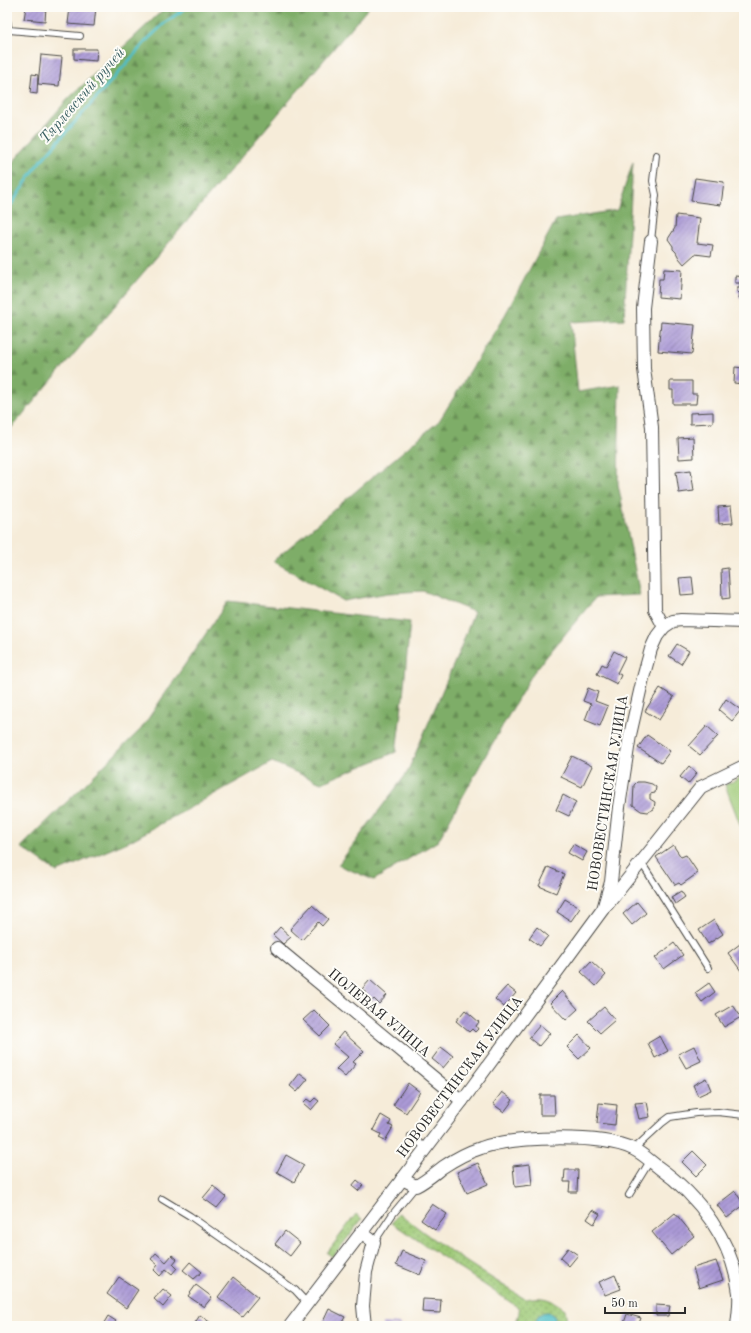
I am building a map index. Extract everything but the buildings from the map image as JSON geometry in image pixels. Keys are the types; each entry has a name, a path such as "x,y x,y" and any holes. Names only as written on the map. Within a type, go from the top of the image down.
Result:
{"street":[{"path":"651,241 643,308 644,369 652,427 655,610 664,627 673,622 682,620 744,622"},
{"name":"НОВОВЕСТИНСКАЯ УЛИЦА","path":"290,1326 462,1101 603,909 611,882 619,807 630,735 643,678 652,649 664,627"},
{"path":"603,909 701,787 744,766"},
{"name":"ПОЛЕВАЯ УЛИЦА","path":"277,948 462,1101"},
{"path":"402,1179 416,1186 461,1156 481,1147 506,1142 563,1139 594,1140 634,1149 669,1175 691,1196 704,1210 717,1231 729,1253 734,1273 738,1293 738,1326"},
{"path":"361,1232 374,1242 366,1272 363,1306 365,1326"}],"lane":[{"path":"7,20 9,30 80,36"},
{"path":"651,241 656,195 653,180 656,155"},
{"path":"641,862 708,968"},
{"path":"634,1149 670,1117 696,1113 718,1112 744,1115"},
{"path":"412,1136 426,1148"},
{"path":"629,1195 650,1161"},
{"path":"374,1242 392,1215 416,1186"},
{"path":"162,1199 190,1216 295,1290 307,1303"}],"green space":[{"path":"166,7 369,7 7,433 7,169 68,99"},
{"path":"633,162 624,319 571,322 578,392 620,385 618,484 640,595 596,597 533,673 438,841 374,880 338,865 407,773 461,647 474,612 423,591 388,593 343,601 273,561 439,421 505,315 556,220 617,210"},
{"path":"228,601 410,622 396,752 321,783 272,762 130,841 57,872 21,847 141,729"},
{"path":"744,776 744,835 725,785"},
{"path":"399,1213 445,1247 525,1299 542,1298 555,1302 565,1309 567,1321 566,1326 516,1326 519,1308 392,1223"},
{"path":"356,1214 362,1219 333,1257 327,1253"}],"water":[{"path":"549,1312 555,1317 554,1326 537,1326 536,1321 538,1316 541,1313"}],"waterway":[{"name":"Тярлевский ручей","path":"7,211 38,164 148,39 166,22 187,7"}]}
